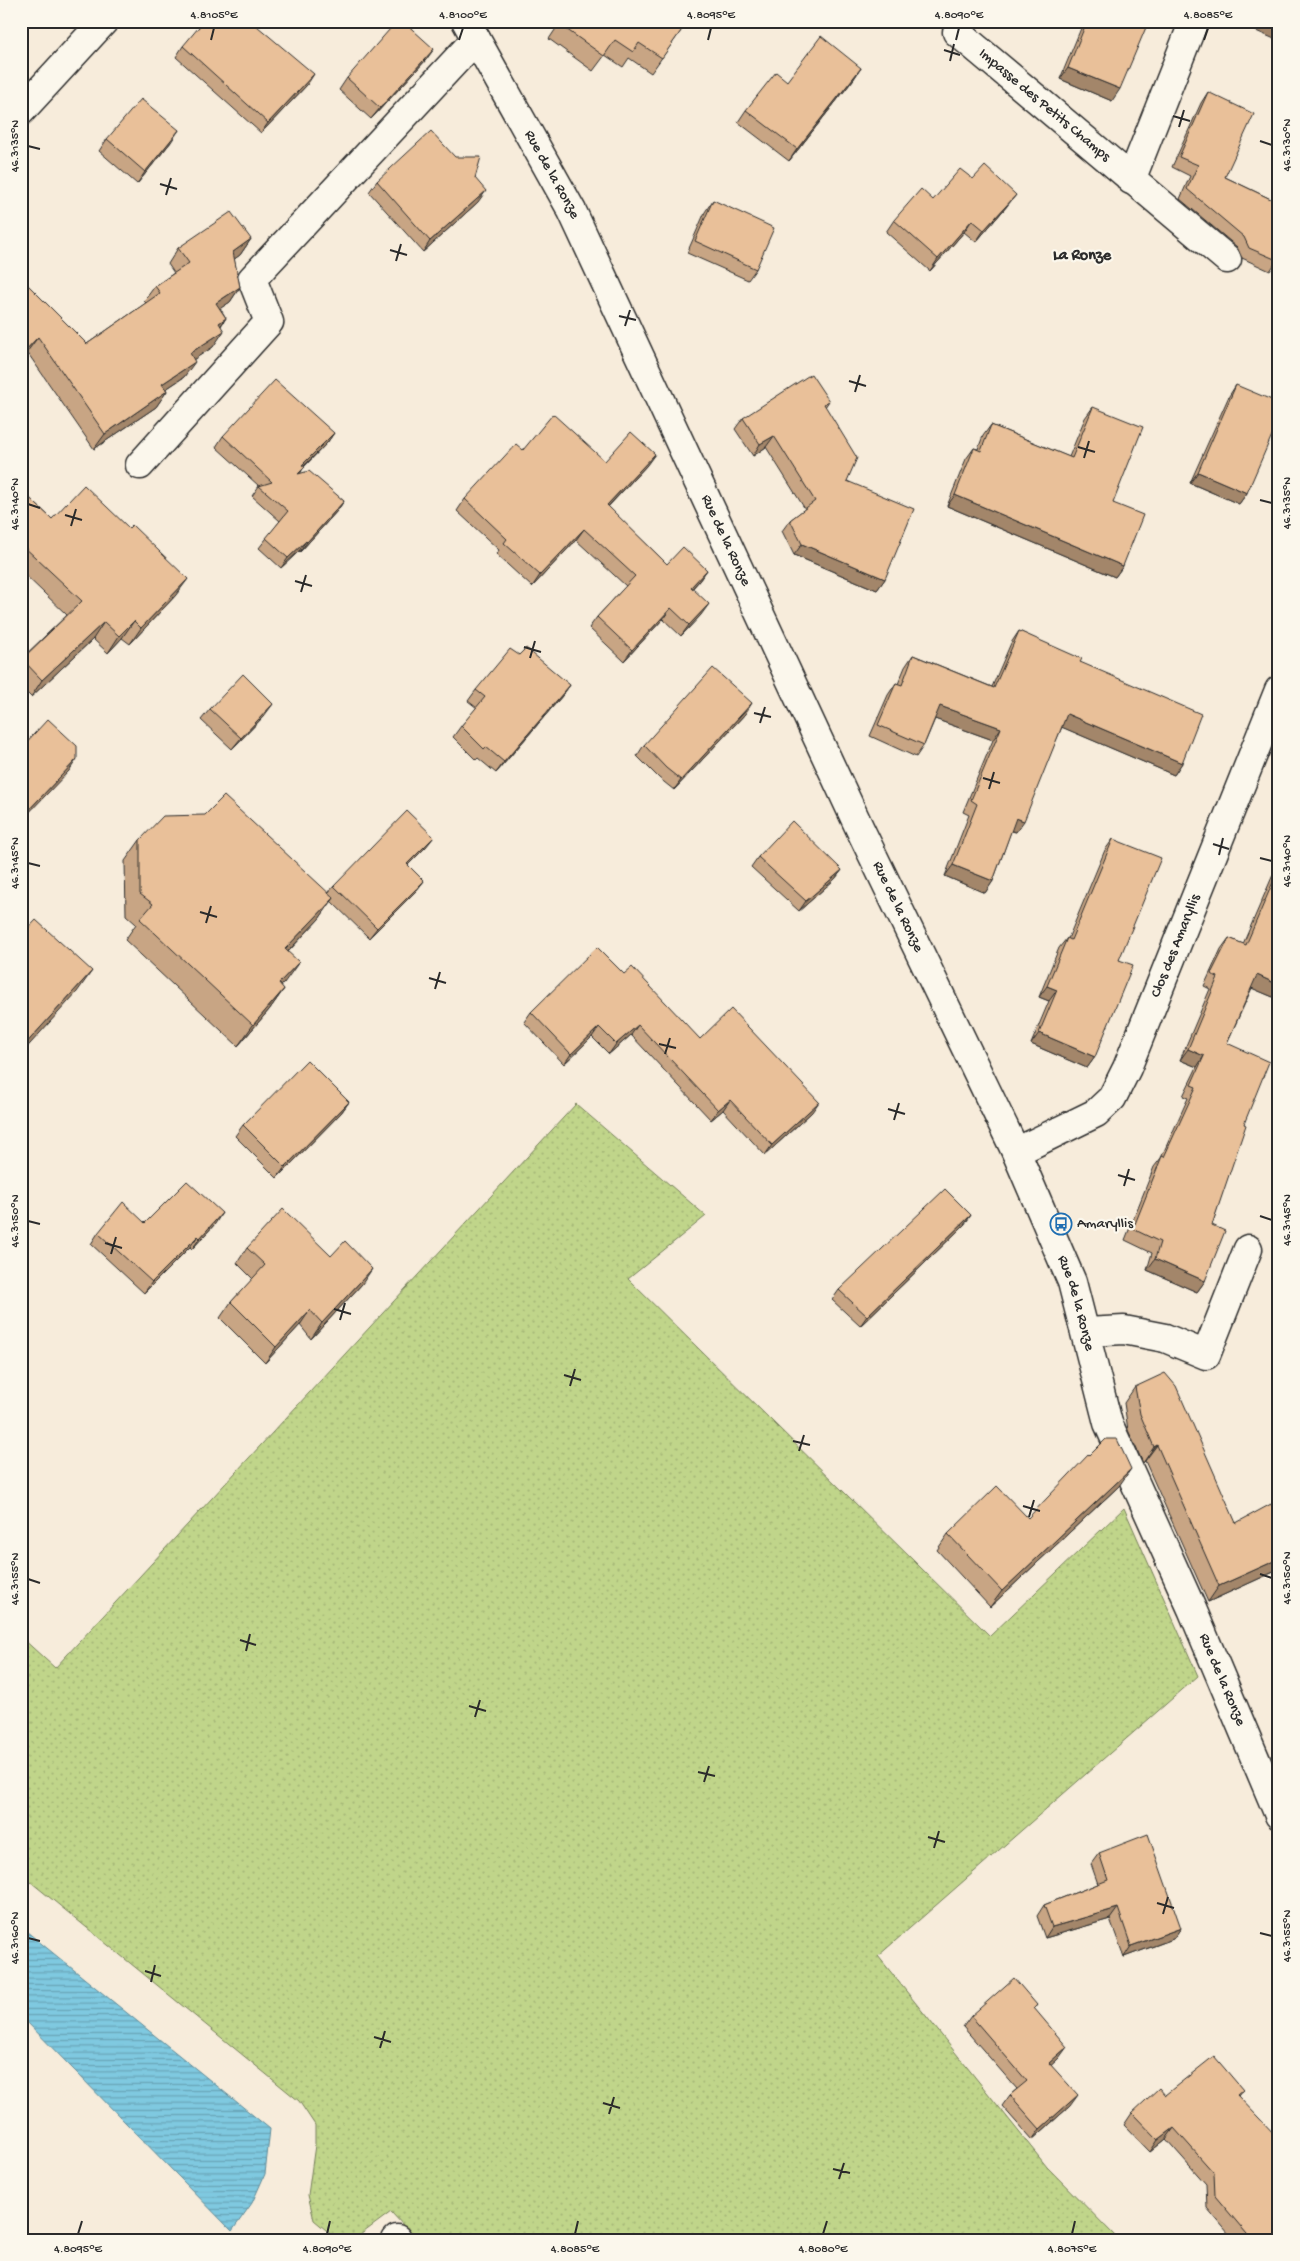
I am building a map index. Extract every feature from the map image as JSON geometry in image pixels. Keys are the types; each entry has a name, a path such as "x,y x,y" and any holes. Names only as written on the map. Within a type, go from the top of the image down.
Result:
{"street":[{"path":"21,111 104,21"},
{"path":"1131,180 1194,21"},
{"path":"140,466 269,322 252,279 471,30"},
{"name":"Rue de la Ronze","path":"471,30 572,211 856,820 1016,1152 1072,1282 1108,1423 1192,1609 1279,1815"},
{"name":"Impasse des Petits Champs","path":"957,32 1227,259"},
{"name":"Clos des Amaryllis","path":"1016,1152 1096,1113 1112,1098 1127,1068 1279,690"},
{"path":"1086,1332 1124,1330 1165,1338 1206,1355 1248,1249"}],"green space":[{"path":"576,1104 706,1216 628,1279 990,1636 1124,1508 1198,1676 878,1956 1047,2167 1119,2240 417,2240 391,2212 360,2235 338,2240 314,2220 308,2195 315,2145 315,2125 299,2101 21,1874 21,1637 55,1668"}],"water":[{"path":"21,1927 270,2129 265,2174 252,2203 232,2231 21,2016"}],"building":[{"path":"204,21 251,21 314,74 268,123 183,46"},
{"path":"397,21 403,21 434,49 380,108 347,78"},
{"path":"561,21 688,21 662,58 639,43 633,52 615,40 604,56 559,24"},
{"path":"1087,21 1137,21 1147,25 1120,89 1068,68"},
{"path":"1265,21 1279,21 1279,27"},
{"path":"821,36 861,68 797,149 746,110 776,72 787,81"},
{"path":"1208,92 1254,114 1225,177 1279,203 1279,255 1277,260 1249,248 1244,237 1187,189 1198,165 1179,157"},
{"path":"141,99 179,130 145,172 107,139"},
{"path":"431,131 455,157 481,157 475,178 486,191 430,241 377,181"},
{"path":"985,166 1016,195 984,230 972,220 938,259 894,220 921,189 933,200 960,169 973,179"},
{"path":"713,200 774,228 756,269 695,241"},
{"path":"231,212 251,239 233,252 240,287 216,303 226,318 219,323 224,331 190,353 195,362 162,384 167,391 105,434 38,337 21,355 21,278 87,344 160,293 155,286 189,263 178,248"},
{"path":"811,374 829,401 824,404 857,458 847,481 914,509 885,579 802,544 790,520 815,501 774,436 760,444 743,418"},
{"path":"275,380 334,433 302,465 305,467 298,474 309,471 344,501 307,542 288,558 266,538 288,511 259,486 272,482 223,436"},
{"path":"1236,385 1279,403 1279,419 1247,493 1198,472"},
{"path":"1093,407 1143,427 1113,503 1143,515 1123,566 955,495 974,448 981,451 991,425 1072,458"},
{"path":"553,414 605,461 631,432 655,454 607,505 667,564 683,547 707,570 691,587 709,604 689,625 671,608 632,650 597,617 635,576 584,529 540,575 504,543 507,539 465,499 516,444 523,450"},
{"path":"84,485 129,528 132,525 188,579 141,628 134,621 119,636 104,622 42,680 22,659 82,601 21,544 21,490 52,519"},
{"path":"1019,631 1082,659 1080,662 1201,714 1182,763 1067,714 1024,821 1016,818 993,881 953,865 977,804 971,800 1001,728 940,706 924,745 878,725 896,683 902,685 913,655 994,688"},
{"path":"526,648 570,685 504,762 486,747 484,749 461,726 485,697 476,690 510,649 519,655"},
{"path":"713,668 752,703 681,780 666,768 644,745"},
{"path":"243,674 273,704 241,738 210,709"},
{"path":"48,719 77,746 77,759 21,818 21,748"},
{"path":"224,796 334,898 285,949 299,962 279,983 284,989 253,1025 140,919 153,904 140,894 140,840 163,816 205,815"},
{"path":"407,811 434,837 407,864 424,881 377,928 334,886"},
{"path":"792,821 842,870 806,901 758,857"},
{"path":"1113,839 1161,858 1119,960 1133,965 1095,1057 1039,1033 1057,990 1047,986 1067,938 1071,940"},
{"path":"1279,868 1279,985 1257,975 1227,1043 1269,1062 1244,1124 1246,1125 1212,1225 1225,1231 1205,1281 1155,1259 1160,1242 1133,1229 1162,1156 1164,1157 1196,1087 1191,1085 1204,1056 1188,1049 1218,977 1211,974 1229,938 1246,945"},
{"path":"36,920 92,971 21,1049 21,936"},
{"path":"597,947 624,974 632,967 700,1039 731,1009 819,1102 772,1145 730,1100 718,1110 638,1025 616,1044 599,1027 571,1054 531,1012"},
{"path":"307,1060 349,1102 285,1167 243,1125"},
{"path":"187,1181 222,1213 200,1238 198,1236 152,1282 98,1233 123,1202 145,1223"},
{"path":"945,1189 971,1215 867,1316 839,1290"},
{"path":"283,1209 331,1256 345,1241 372,1269 322,1323 310,1310 276,1347 231,1302 265,1265 247,1248"},
{"path":"1165,1373 1176,1386 1236,1523 1271,1504 1279,1515 1279,1559 1219,1586 1157,1445 1154,1447 1140,1414 1135,1387"},
{"path":"1106,1439 1117,1439 1131,1469 1002,1591 948,1534 997,1486 1028,1518 1089,1454"},
{"path":"1148,1834 1181,1928 1131,1946 1118,1908 1052,1927 1044,1905 1108,1880 1099,1853"},
{"path":"1014,1978 1037,2005 1034,2008 1067,2047 1049,2063 1078,2095 1040,2129 1010,2095 1027,2081 971,2016"},
{"path":"1214,2056 1243,2090 1237,2095 1279,2139 1279,2235 1274,2240 1252,2240 1215,2196 1214,2173 1174,2128 1158,2140 1132,2113 1159,2088 1165,2095"}],"place":[{"name":"Amaryllis","path":"1061,1224"}],"district":[{"name":"La Ronze","path":"1082,256"}]}
